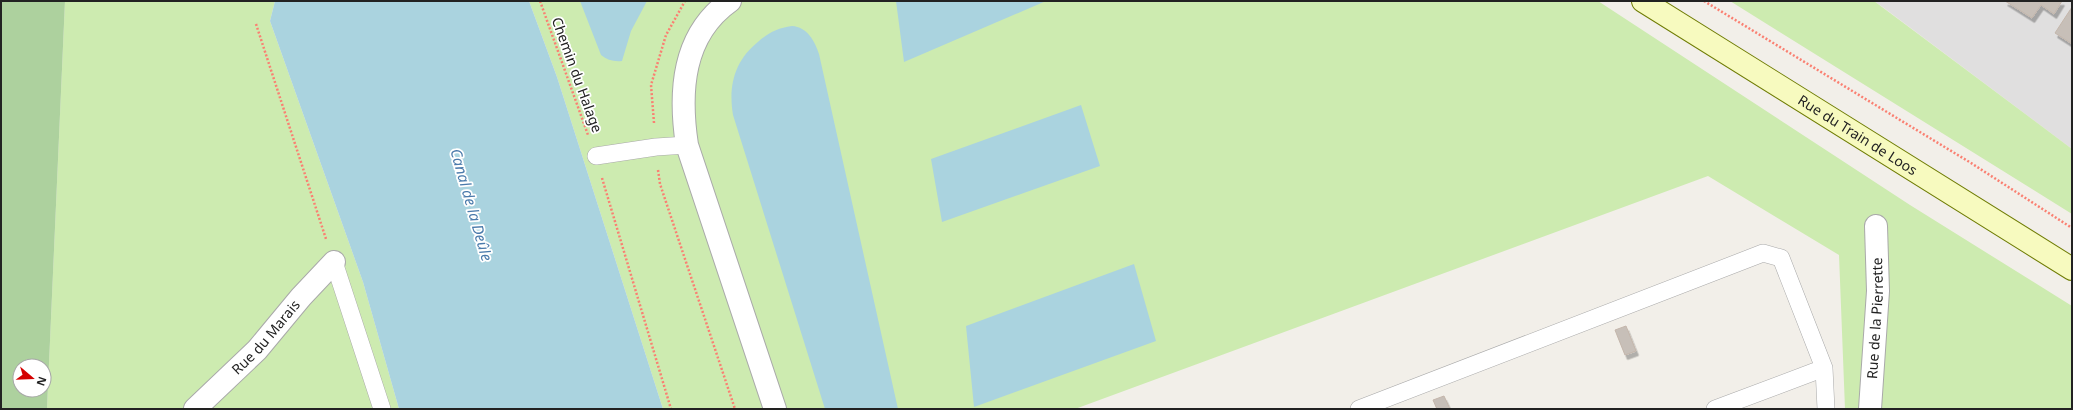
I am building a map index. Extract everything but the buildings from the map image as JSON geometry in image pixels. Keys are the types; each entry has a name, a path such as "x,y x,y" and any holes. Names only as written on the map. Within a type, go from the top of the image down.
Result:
{"street":[{"path":"730,1 712,19 699,37 689,58 683,94 683,119 687,145 775,409"},
{"name":"Rue du Train de Loos","path":"1643,1 2072,269"},
{"name":"Rue de la Pierrette","path":"1870,409 1878,291 1876,226"},
{"name":"Rue du Marais","path":"194,409 257,350 301,297 334,262"}],"lane":[{"path":"596,156 656,147 687,145"},
{"path":"1359,409 1763,253 1782,258 1824,368 1826,409"},
{"path":"334,262 382,409"},
{"path":"1715,409 1824,368"}],"path":[{"name":"Chemin du Halage","path":"540,1 596,156 671,409"},
{"path":"1704,1 1971,163 2072,228"},
{"path":"256,24 334,262"},
{"path":"656,147 660,184 735,409"}],"shaded area":[{"path":"1874,1 2072,1 2072,149 1884,8"}],"green space":[{"path":"1,1 65,1 49,358 12,358 12,398 47,398 47,409 1,409"},
{"path":"65,1 275,1 270,21 363,282 399,409 47,409 47,398 52,398 52,358 49,358"},
{"path":"529,1 1598,1 1910,205 2072,306 2072,409 1845,409 1839,255 1708,176 1075,409 663,409 557,77"},
{"path":"1730,1 1874,1 2072,149 2072,214"}],"water":[{"name":"Canal de la Deûle","path":"275,1 529,1 557,77 663,409 399,409 363,282 270,21"},
{"path":"580,1 647,1 631,31 622,61 611,60 601,55"},
{"path":"896,1 1046,1 904,62"},
{"path":"792,26 802,29 810,36 819,54 898,409 825,409 733,115 733,83 735,74 744,56 767,35 778,29"},
{"path":"1081,105 1100,166 942,222 931,159"},
{"path":"1134,264 1156,341 974,407 966,326"}]}
